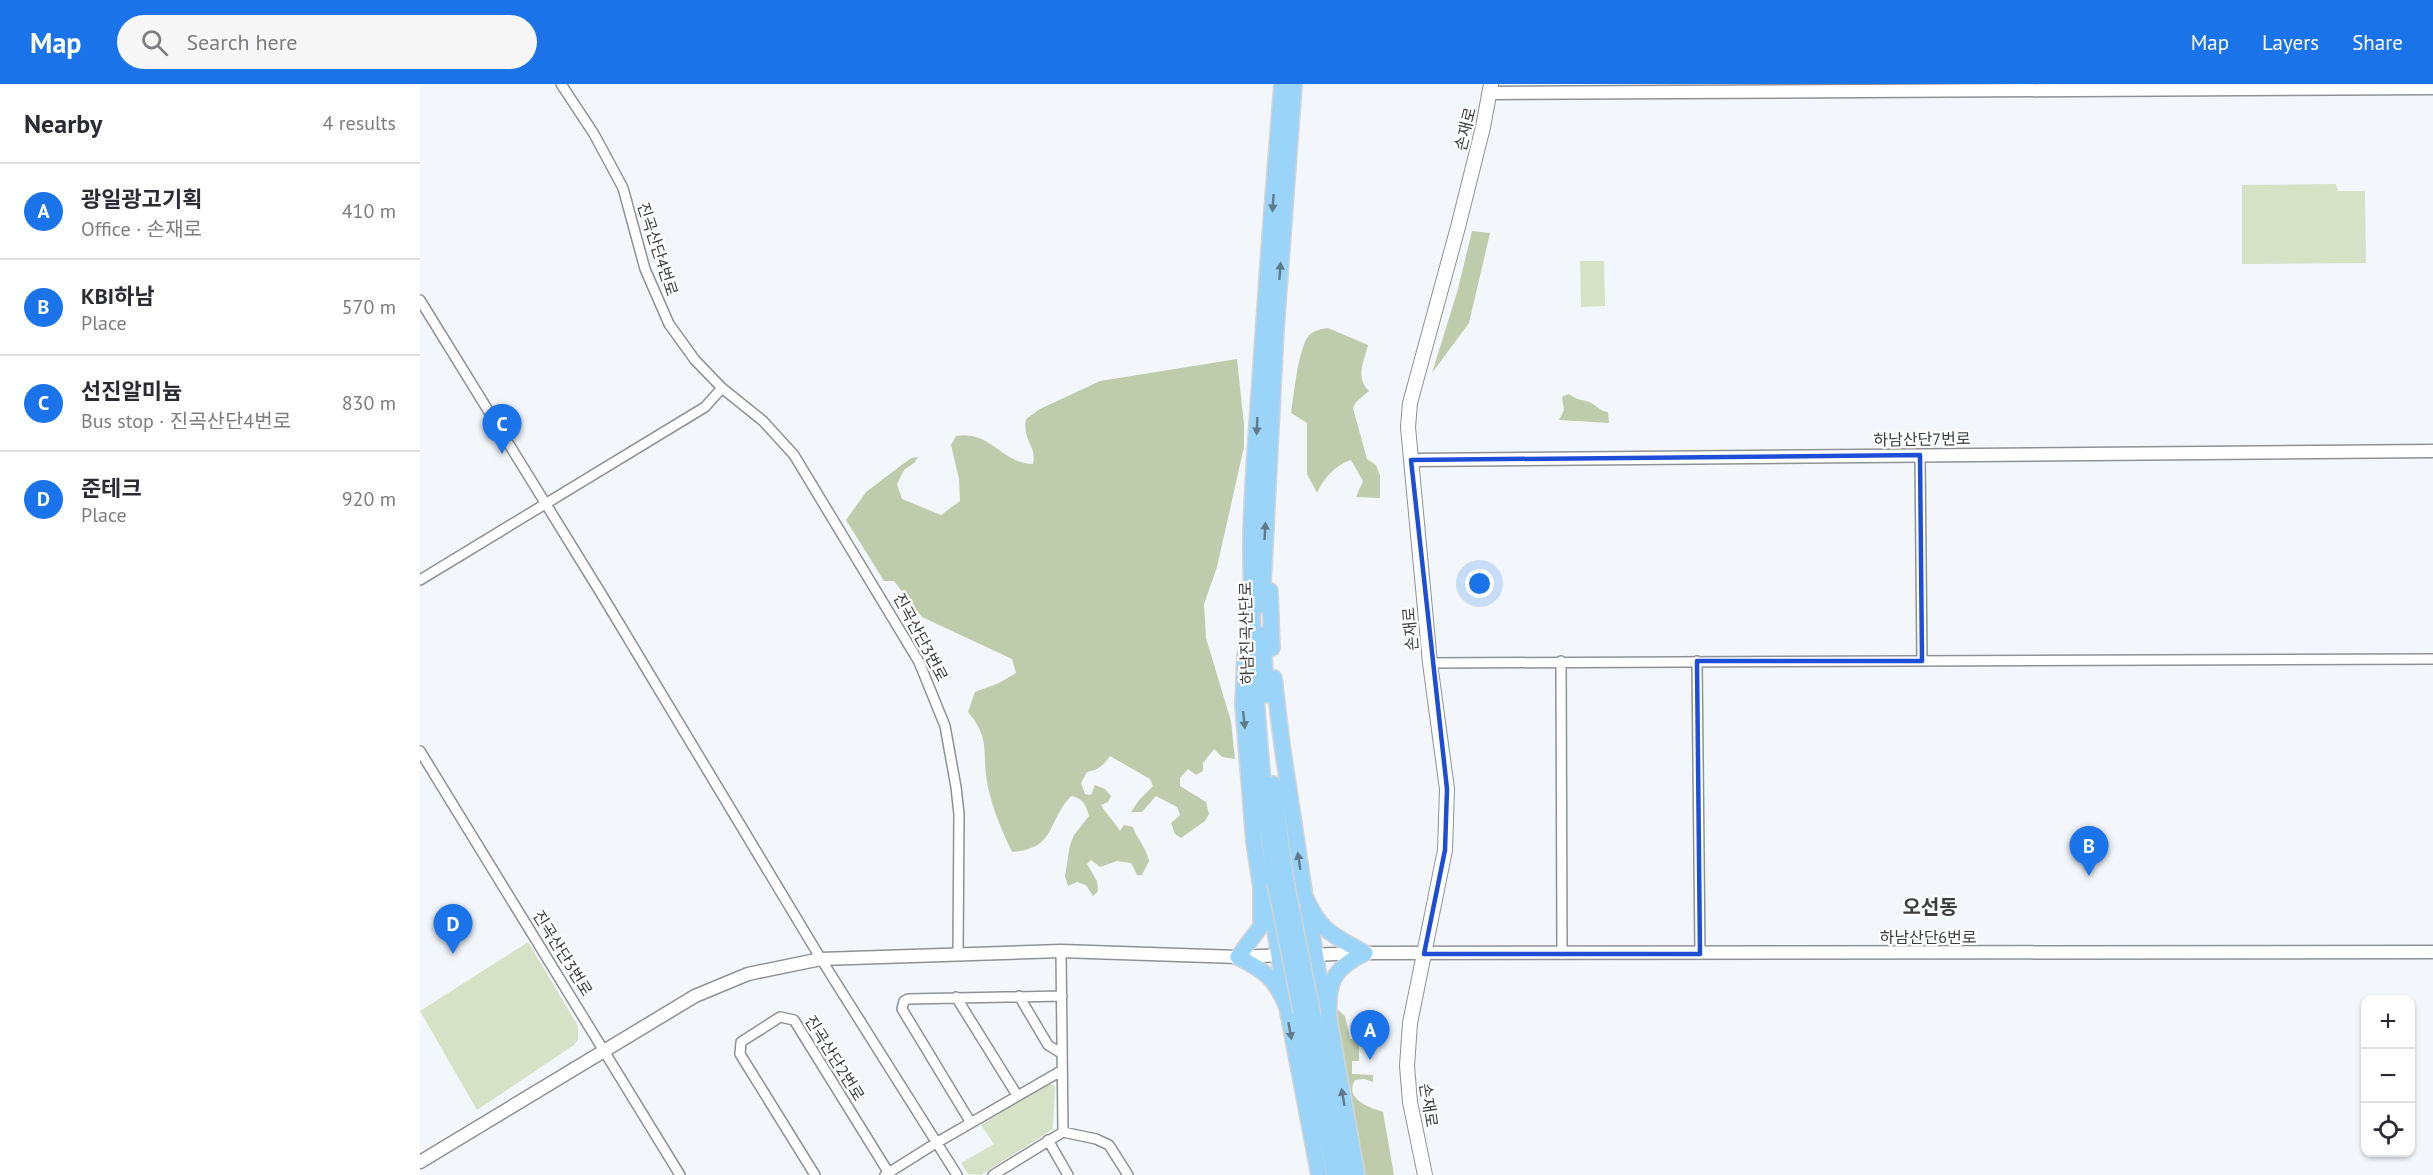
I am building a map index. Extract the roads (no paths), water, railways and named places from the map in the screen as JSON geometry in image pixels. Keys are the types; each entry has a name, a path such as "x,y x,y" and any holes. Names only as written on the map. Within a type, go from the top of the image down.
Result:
{"highway":[{"name":"하남진곡산단로","path":"1281,84 1289,95 1283,144 1269,332 1257,556 1254,664 1258,730 1274,884 1335,1175"},
{"path":"1257,556 1270,589 1272,656 1281,735 1322,999 1329,1019"},
{"path":"1274,884 1275,930 1279,955 1300,1010 1319,1175"},
{"path":"1274,884 1261,926 1238,957 1267,972 1282,995 1300,1010"},
{"path":"1305,897 1315,917 1326,931 1365,953"},
{"path":"1357,1175 1329,1019 1328,993 1336,973 1345,962 1365,953"},
{"name":"하남진곡산단로","path":"1300,1010 1346,1175"}],"main road":[{"name":"손재로","path":"1425,1175 1410,1102 1407,1066 1410,1023 1445,850 1447,789 1430,663 1408,427 1410,403 1458,226 1491,89"}],"street":[{"name":"진곡산단4번로","path":"561,84 594,134 623,188 645,269 665,317 689,352 722,388"},
{"path":"1491,89 2433,88"},
{"path":"420,300 821,959 957,1175"},
{"path":"420,580 705,406 722,388"},
{"name":"진곡산단3번로","path":"722,388 763,422 794,455 920,662 945,726 959,814 958,954"},
{"name":"하남산단7번로","path":"1412,460 2433,451"},
{"path":"1920,456 1922,660"},
{"path":"1430,663 2433,658"},
{"path":"1697,661 1700,954"},
{"path":"1561,662 1562,954"},
{"name":"진곡산단3번로","path":"420,751 603,1050"},
{"path":"1061,951 1063,1132"},
{"path":"420,1162 695,996 724,982 760,971 821,959 958,954 1061,951 1238,957 1279,955"},
{"name":"하남산단6번로","path":"1279,955 2433,952"},
{"path":"1019,996 1048,1045 1061,1053"},
{"path":"971,1123 902,1009 902,1004 908,999 1062,996"},
{"path":"956,998 1017,1095"},
{"name":"진곡산단2번로","path":"815,1175 740,1054 741,1042 780,1017 794,1020 888,1174 936,1143 1061,1071"},
{"path":"603,1050 680,1175"},
{"path":"993,1175 1006,1172 1048,1140 1063,1132 1096,1139 1109,1145 1128,1175"},
{"path":"1048,1140 1068,1175"}],"place":[{"name":"선진알미늄","path":"502,454"},
{"name":"KBI하남","path":"2089,876"},
{"name":"준테크","path":"453,954"},
{"name":"광일광고기획","path":"1370,1060"}],"district":[{"name":"오선동","path":"1930,907"}]}
